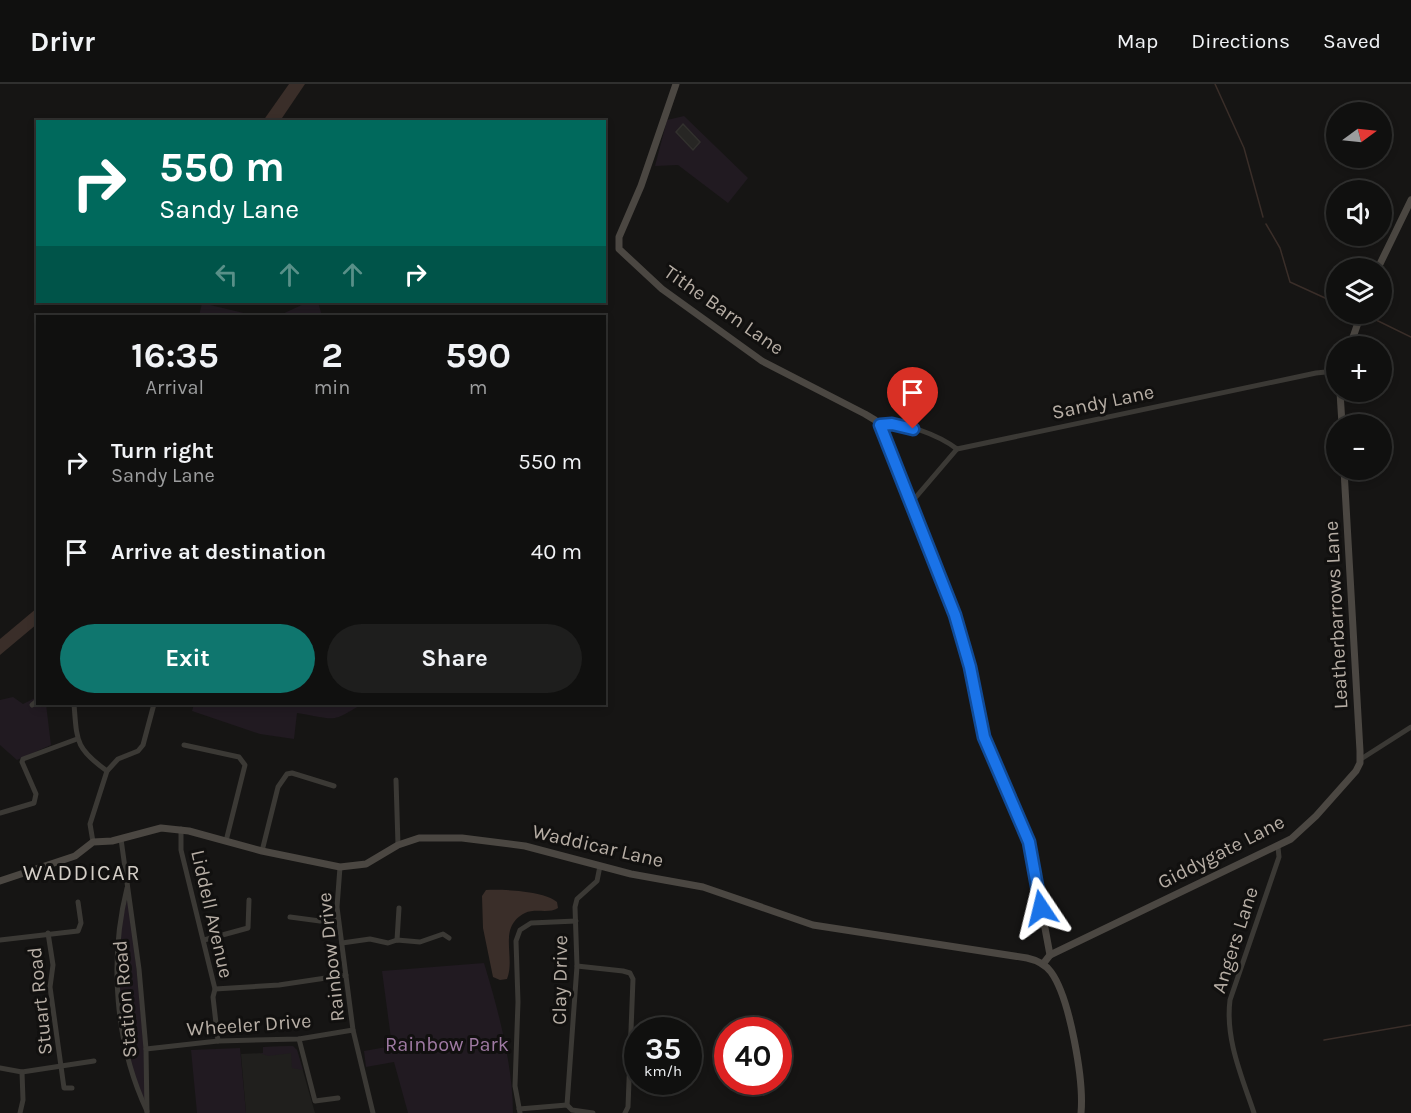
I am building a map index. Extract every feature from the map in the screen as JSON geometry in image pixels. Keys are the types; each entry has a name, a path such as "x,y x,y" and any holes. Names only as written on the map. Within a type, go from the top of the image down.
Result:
{"street":[{"name":"Tithe Barn Lane","path":"676,84 641,186 619,237 618,246 622,253 662,290 762,361 830,394 880,425"},
{"path":"1383,258 1411,200"},
{"name":"Sandy Lane","path":"957,449 1326,372"},
{"path":"910,504 957,449 933,435 892,424 880,425 886,436 910,504 955,615 970,667 987,744 1029,842 1050,955 1043,964 1056,982 1070,1025 1081,1080 1081,1113"},
{"name":"Leatherbarrows Lane","path":"1345,480 1361,759"},
{"path":"32,705 36,702"},
{"path":"74,705 77,739 83,751 107,771"},
{"path":"93,842 90,824 107,771 118,759 138,751 143,745 154,705"},
{"name":"Giddygate Lane","path":"1050,955 1291,839 1316,816 1356,771 1361,759 1411,727"},
{"path":"0,813 34,802 36,799 22,762 23,759 77,739"},
{"path":"184,745 239,758 245,765 226,841"},
{"path":"262,851 278,787 287,774 292,773 334,786"},
{"path":"396,780 398,845"},
{"name":"Waddicar Lane","path":"0,880 75,856 93,842 121,839 150,830 181,829 262,851 340,867 366,864 398,845 430,837 499,841 600,866 703,887 813,925 1027,958 1043,964"},
{"name":"Liddell Avenue","path":"181,829 181,850 215,988 213,997 218,1041"},
{"name":"Station Road","path":"121,839 146,1049 147,1112"},
{"name":"Angers Lane","path":"1254,1113 1232,1042 1228,1019 1230,1000 1279,857 1278,847"},
{"name":"Clay Drive","path":"567,1105 578,966 577,899 597,881 600,866"},
{"name":"Rainbow Drive","path":"340,867 336,893 338,919 354,1030 374,1113"},
{"name":"Station Road","path":"128,884 121,912 117,952 118,987 127,1058 147,1112"},
{"path":"204,940 248,928 249,900"},
{"path":"0,940 78,931 81,923 78,902"},
{"path":"397,940 399,908"},
{"path":"290,917 320,921 338,919"},
{"path":"576,921 531,923 520,930 516,941 518,1002 515,1086 519,1111 567,1105 572,1110 593,1113"},
{"name":"Stuart Road","path":"48,933 53,964 50,987 63,1065 64,1088 72,1088"},
{"path":"342,943 370,939 388,943 397,940 420,942 443,934 449,938"},
{"path":"578,966 623,971 630,973 633,979 626,1113"},
{"path":"215,988 279,985 346,975"},
{"name":"Wheeler Drive","path":"146,1049 218,1041 299,1039 354,1030"},
{"path":"299,1039 315,1101 338,1098"},
{"path":"0,1068 22,1072 94,1061"},
{"path":"20,1113 23,1100 22,1072"},
{"path":"138,1092 148,1091"}],"shaded area":[{"path":"289,84 305,84 281,120 264,120"},
{"path":"36,609 36,625 0,655 0,639"},
{"path":"486,890 534,893 557,902 558,908 525,913 512,926 509,934 510,961 507,979 500,980 493,977 483,928 482,896"},
{"path":"290,1046 297,1050 315,1113 246,1113 241,1054 263,1053 263,1047"}],"green space":[{"path":"684,116 748,178 728,203 678,165 655,166 667,120"},
{"path":"202,303 252,315 199,315"},
{"path":"306,303 318,303 322,315 280,315"},
{"path":"13,697 23,704 36,698 36,705 46,705 51,745 17,760 0,745 0,700"},
{"path":"194,705 360,705 344,715 332,718 297,713 294,739 260,734 192,711"},
{"path":"129,889 148,1091 147,1111 128,1054 118,994 118,945"},
{"name":"Rainbow Park","path":"484,963 508,1057 513,1113 408,1113 394,1062 366,1067 364,1051 392,1046 382,971"},
{"path":"293,1046 297,1050 303,1070 292,1068 291,1053 268,1056 260,1053 263,1053 263,1047"},
{"path":"240,1048 246,1113 197,1113 191,1050"}],"building":[{"path":"683,124 700,142 693,150 676,132"}],"waterway":[{"path":"1215,84 1244,148 1263,217"},
{"path":"1266,224 1280,248 1290,282 1326,298"},
{"path":"1384,324 1411,337"},
{"path":"1324,1040 1411,1025"}],"district":[{"name":"WADDICAR","path":"82,873"}],"route":[{"path":"913,429 892,424 880,425 955,615 970,667 984,737 1029,842 1041,908"}]}
